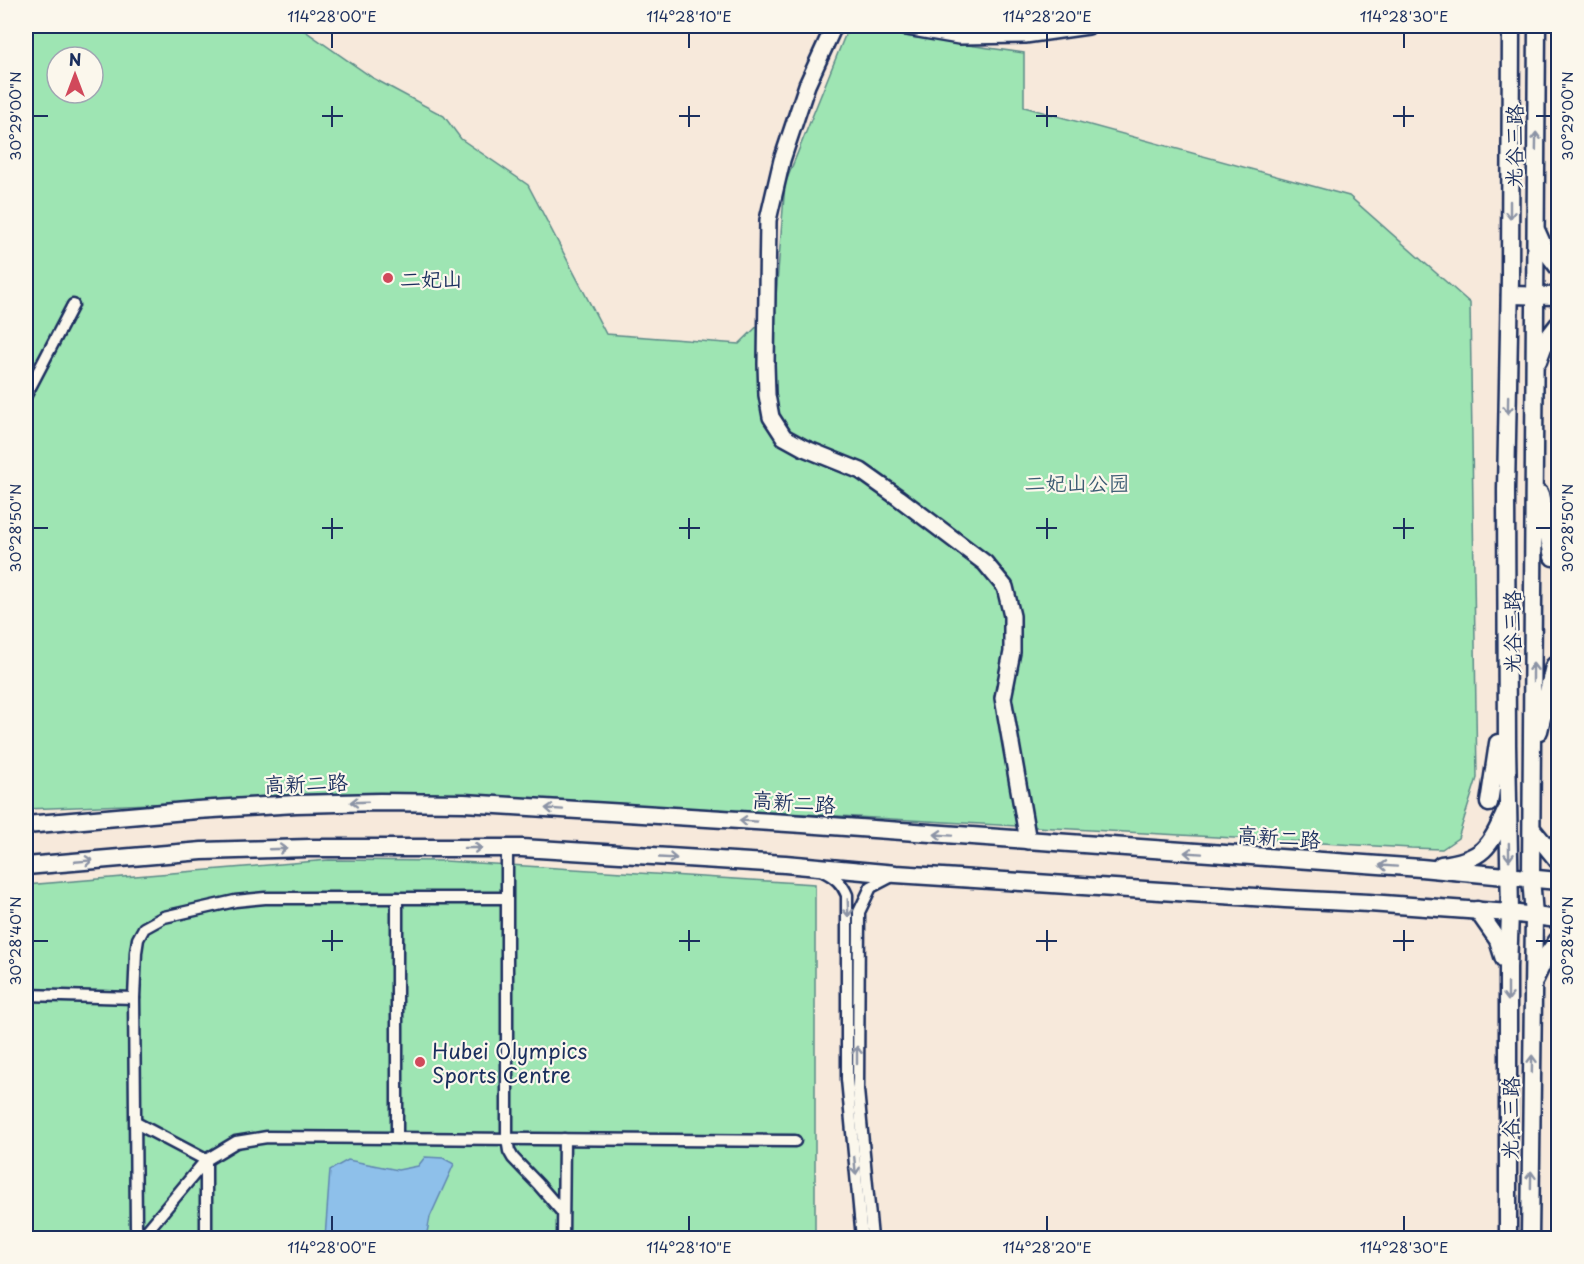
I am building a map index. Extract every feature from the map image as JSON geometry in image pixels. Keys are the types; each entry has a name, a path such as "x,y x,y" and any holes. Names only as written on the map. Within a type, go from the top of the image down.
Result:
{"main road":[{"name":"光谷三路","path":"1508,1239 1510,913 1506,692 1506,490 1510,295 1511,26"},
{"name":"光谷三路","path":"1530,1239 1534,915 1532,878 1533,373 1537,26"},
{"path":"1534,226 1545,250 1558,267"},
{"path":"1510,295 1558,296"},
{"path":"1533,373 1545,342 1558,325"},
{"path":"1533,460 1553,557"},
{"path":"1533,761 1554,666"},
{"path":"1489,803 1506,692"},
{"name":"高新二路","path":"26,825 197,810 380,802 464,803 815,825 1421,868 1558,881"},
{"path":"1421,868 1458,863 1475,857 1490,843 1508,808"},
{"path":"1533,829 1558,861"},
{"path":"26,866 202,851 309,848 507,848 1478,910 1558,919"},
{"path":"1478,910 1498,940 1508,968"},
{"path":"1533,982 1545,958 1558,940"}],"street":[{"path":"834,26 807,85 782,160 768,220 766,364 767,395 771,417 784,437 804,448 861,471 899,498 985,563 1005,587 1012,616 1012,652 1003,699 1028,841"},
{"path":"901,26 959,36 1002,30 1025,35 1088,26"},
{"path":"26,395 73,305"},
{"path":"507,848 507,1139 513,1158 550,1196 563,1213"},
{"path":"814,867 832,875 843,885 847,895 847,1080 862,1239"},
{"path":"872,1239 858,1090 860,912 871,887 896,874"},
{"path":"506,898 265,898 235,901 164,917 144,928 138,939 136,952 134,998 136,1226 141,1239 206,1160 236,1142 267,1137 795,1141"},
{"path":"397,1138 398,898"},
{"path":"26,995 134,998"},
{"path":"136,1123 206,1160"},
{"path":"563,1239 564,1139"},
{"path":"206,1160 206,1239"}],"green space":[{"name":"二妃山公园","path":"26,26 287,26 305,31 373,78 444,116 461,139 528,185 606,334 739,344 775,309 785,184 848,28 1024,53 1024,107 1349,196 1470,303 1477,778 1458,838 1442,849 429,793 26,809"},
{"name":"Hubei Olympics Sports Centre","path":"329,860 445,861 815,884 815,1238 26,1238 26,885"}],"water":[{"path":"425,1157 443,1158 454,1164 430,1217 426,1238 325,1238 330,1170 348,1160 398,1170 418,1166"}],"place":[{"name":"二妃山","path":"388,278"},
{"name":"Hubei Olympics Sports Centre","path":"420,1062"}]}
